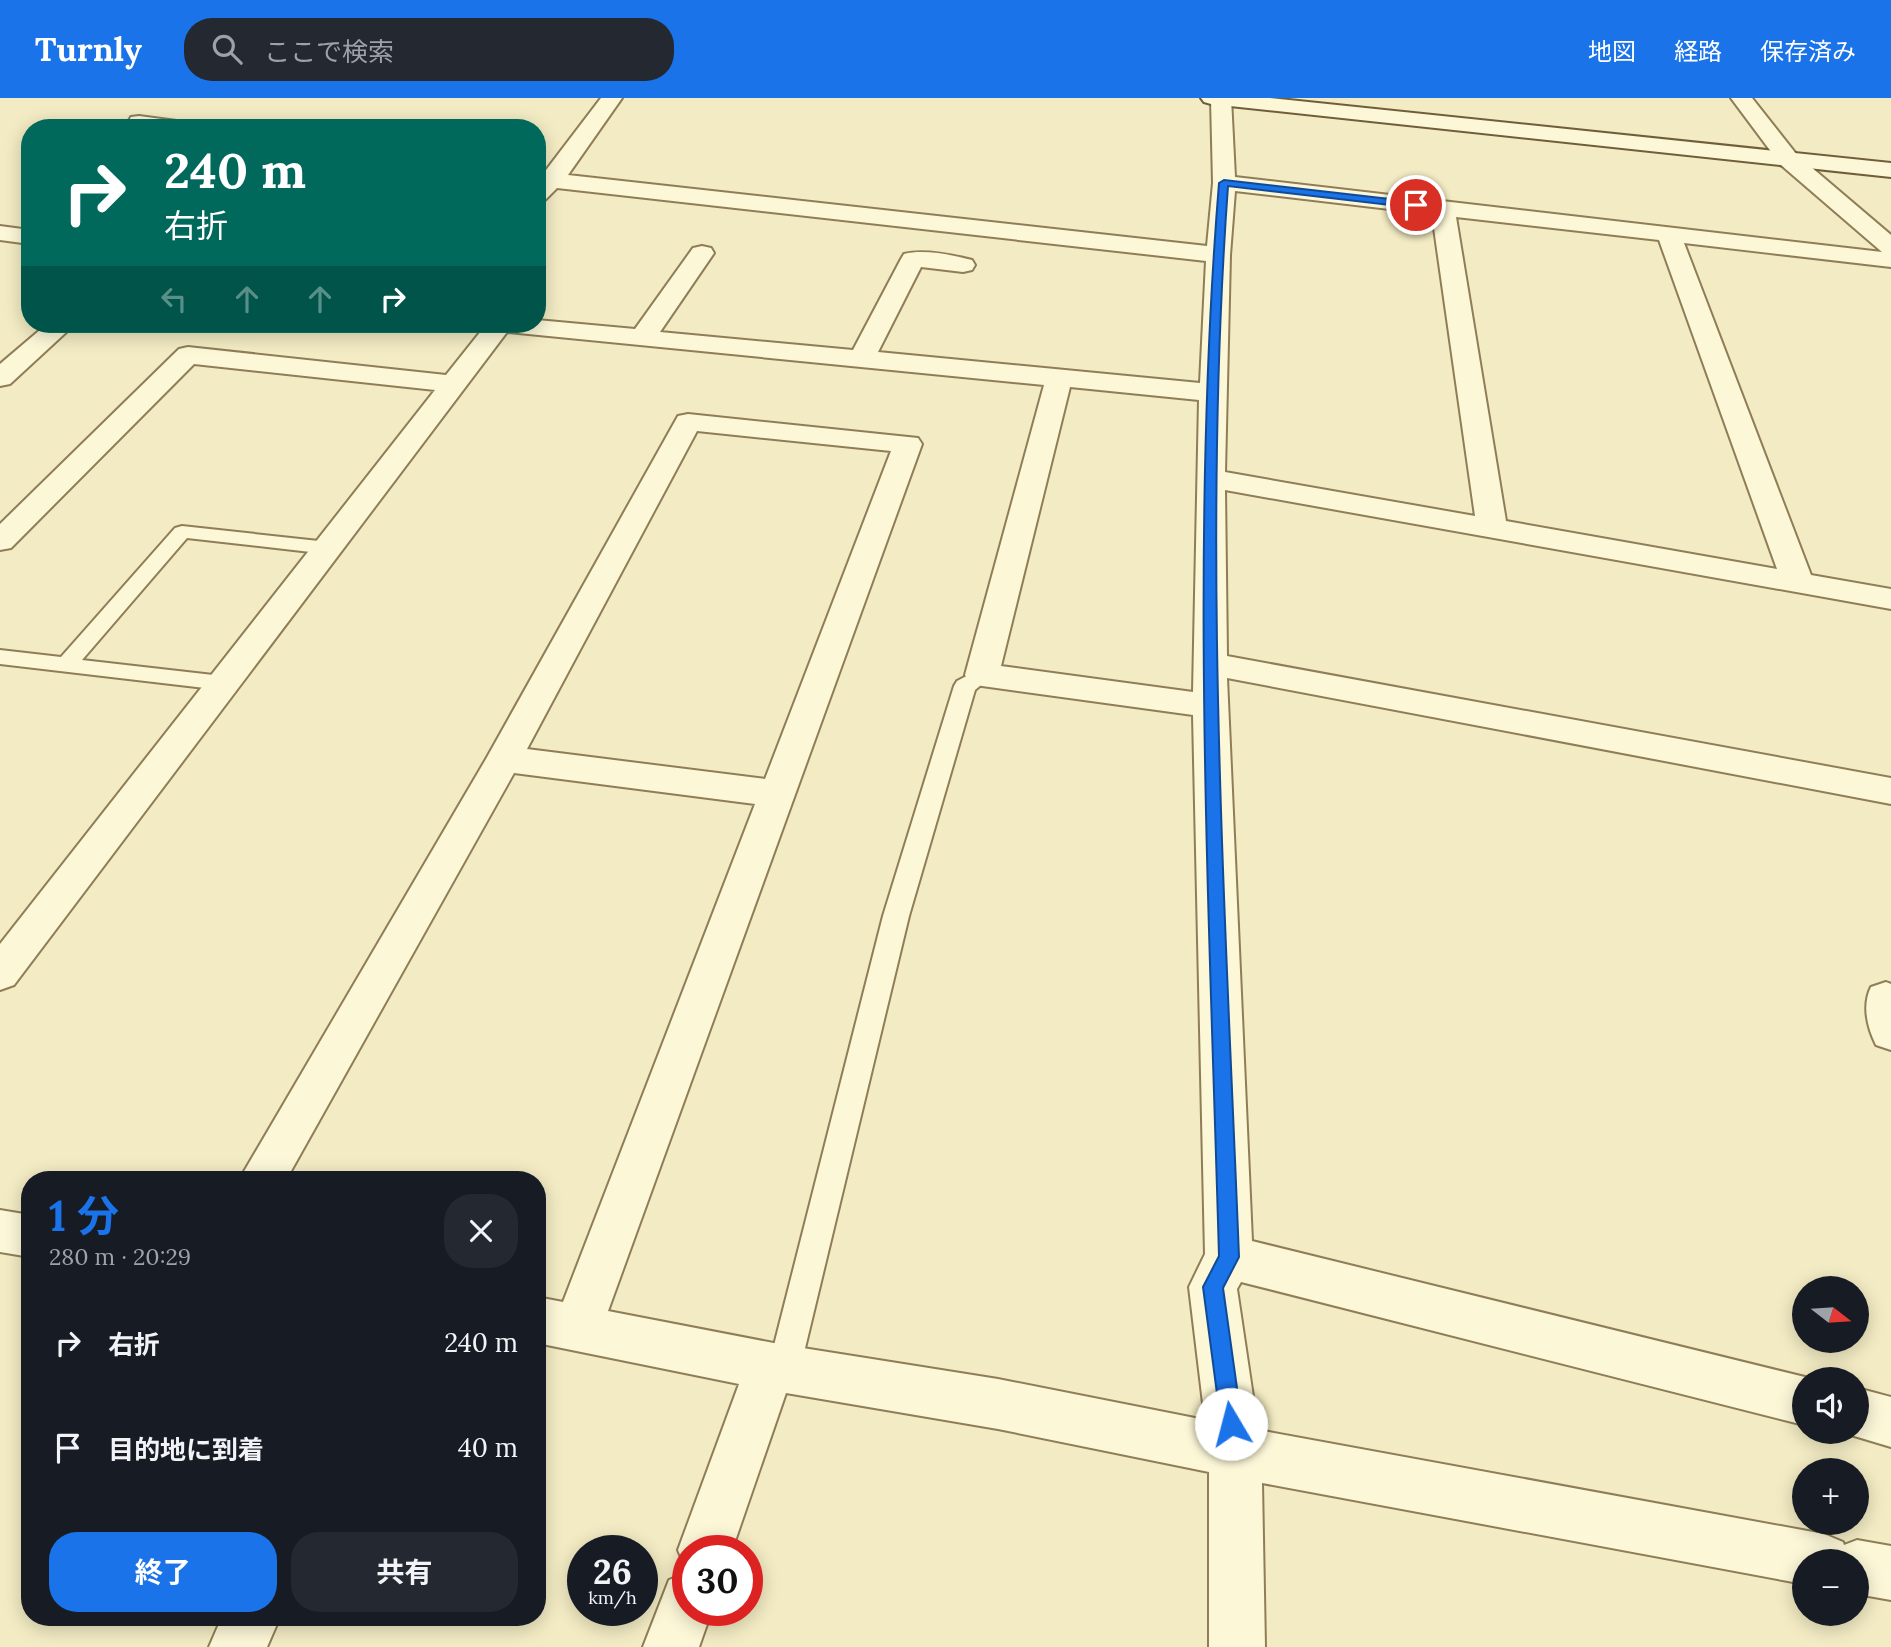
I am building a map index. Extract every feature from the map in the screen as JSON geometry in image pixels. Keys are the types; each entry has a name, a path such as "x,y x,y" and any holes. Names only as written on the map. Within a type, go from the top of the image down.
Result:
{"street":[{"path":"546,181 612,98"},
{"path":"1741,98 1789,160 1891,247"},
{"path":"1237,1647 1235,1452 1213,1287 1229,1257 1210,706 1210,478 1218,255 1224,183 1216,99 1891,170"},
{"path":"546,182 1218,255"},
{"path":"1224,183 1891,260"},
{"path":"1443,208 1492,528"},
{"path":"0,233 21,236"},
{"path":"1669,235 1798,583"},
{"path":"642,338 702,253"},
{"path":"862,358 913,258 963,265"},
{"path":"546,329 1215,393"},
{"path":"0,378 52,333"},
{"path":"0,974 491,333"},
{"path":"0,541 188,355 453,384"},
{"path":"1059,378 982,676 1210,706"},
{"path":"267,1171 503,759 688,422 908,444 779,794 557,1323 777,1367 998,1404 1235,1452 1792,1555"},
{"path":"1210,478 1891,599"},
{"path":"1210,664 1891,791"},
{"path":"503,759 779,794"},
{"path":"1891,1000 1886,999 1891,1033"},
{"path":"0,1231 21,1234"},
{"path":"1229,1257 1792,1397"},
{"path":"711,1535 777,1367"},
{"path":"1869,1416 1891,1422"},
{"path":"1869,1569 1891,1573"},
{"path":"237,1647 248,1626"},
{"path":"671,1647 678,1626"}],"lane":[{"path":"65,666 182,532 328,548"},
{"path":"0,657 222,683"},
{"path":"777,1367 896,916 965,686 982,676"}],"route":[{"path":"1231,1424 1213,1287 1229,1257 1210,706 1210,478 1218,255 1224,183 1416,205"}]}
